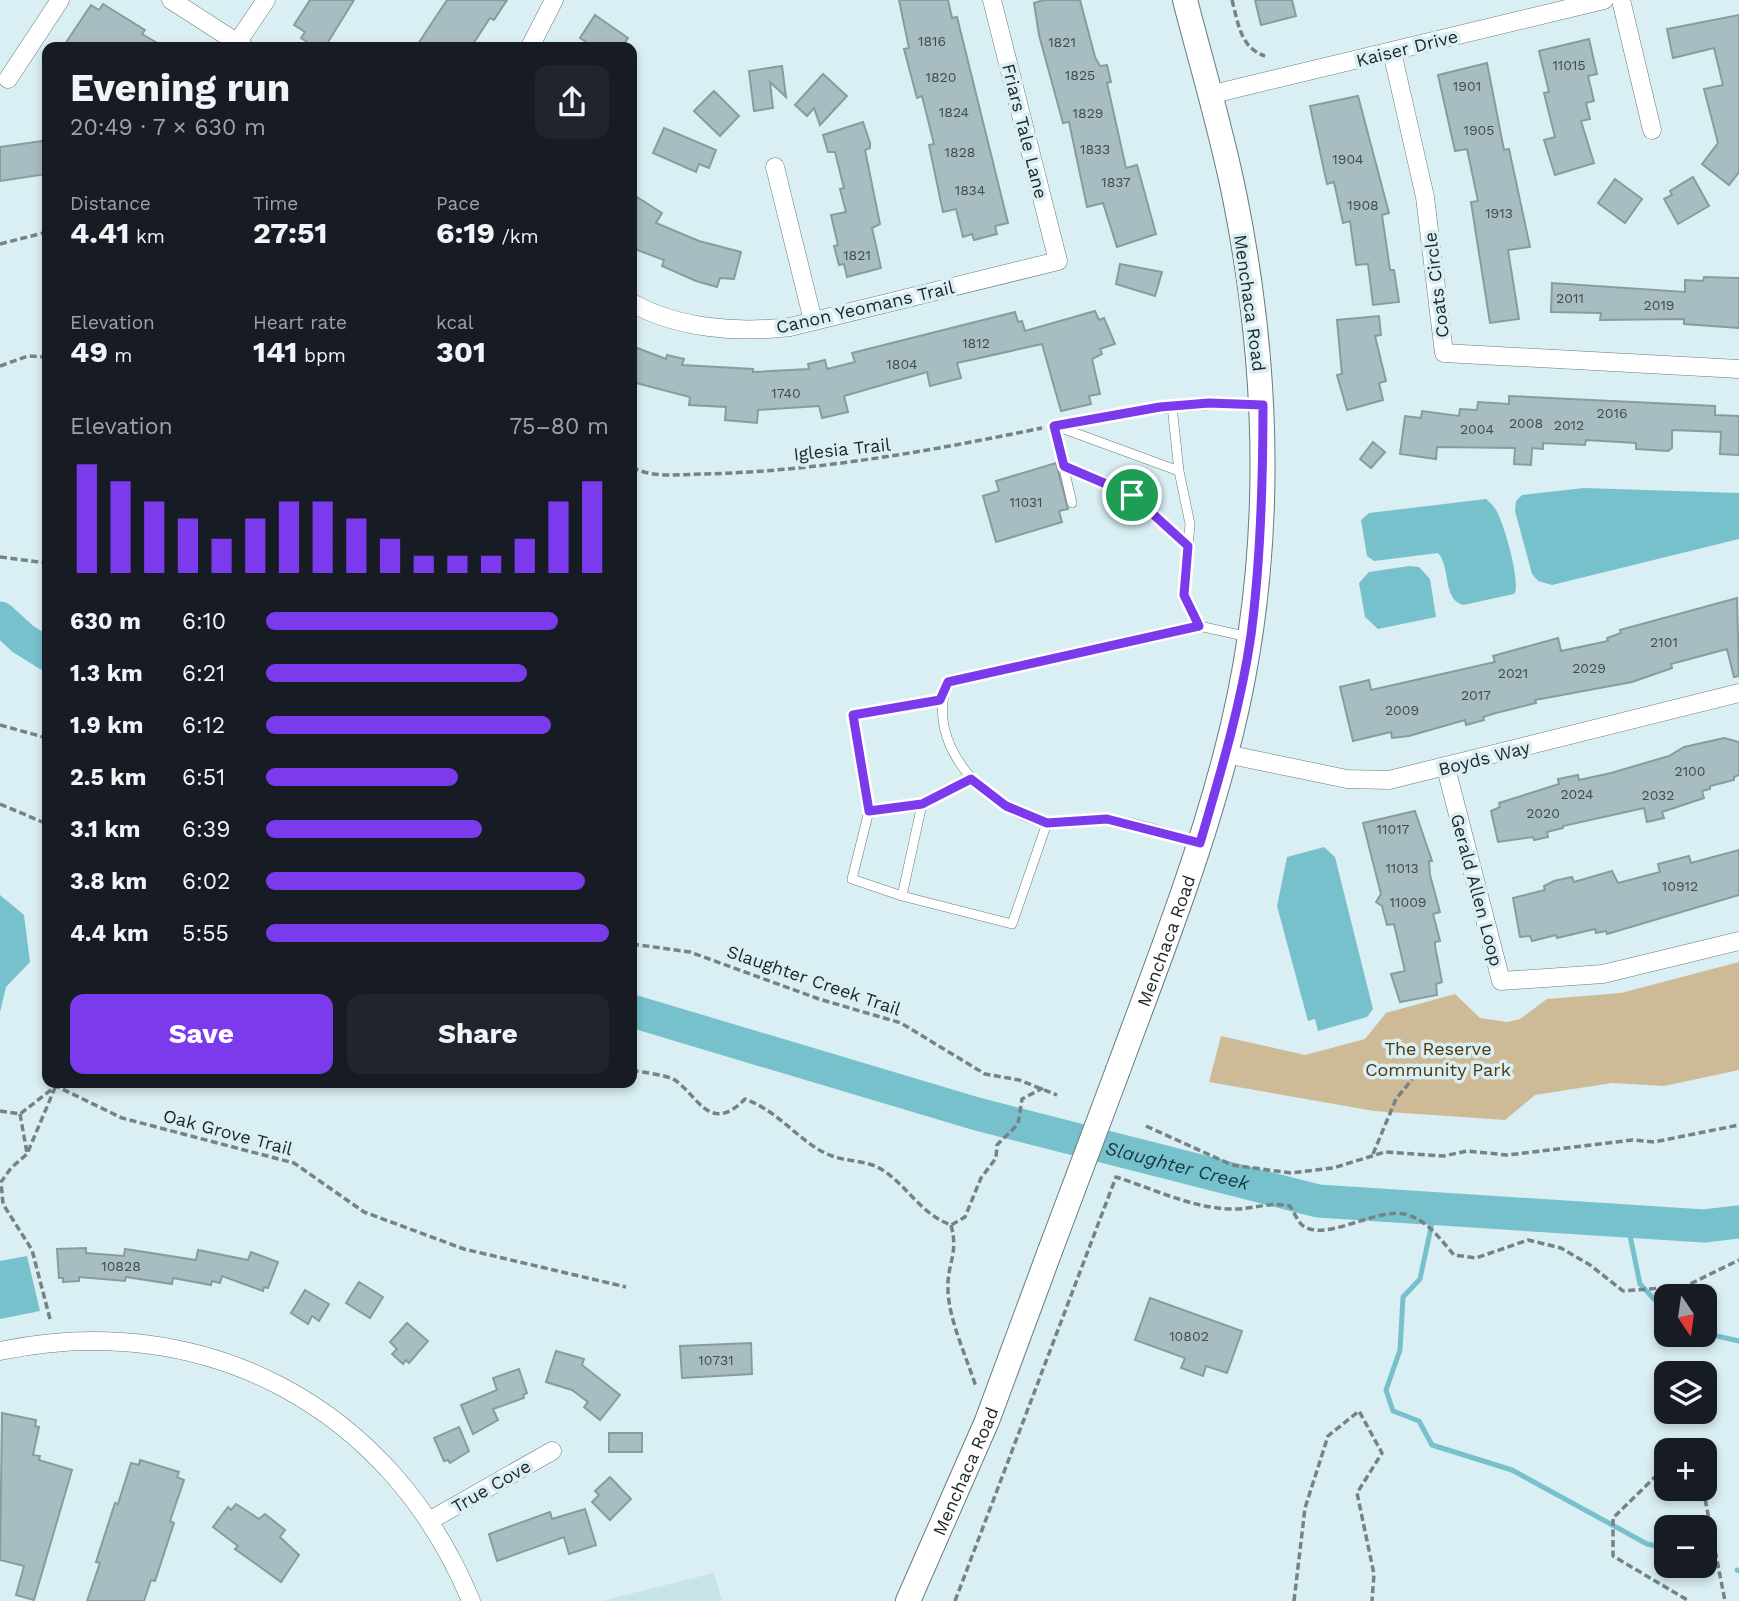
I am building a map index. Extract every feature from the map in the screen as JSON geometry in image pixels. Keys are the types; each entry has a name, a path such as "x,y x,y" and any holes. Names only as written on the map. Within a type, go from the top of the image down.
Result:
{"main road":[{"name":"Menchaca Road","path":"908,1601 987,1421 1200,843 1226,754 1250,637 1263,521 1263,405 1243,238 1185,0"}],"street":[{"path":"8,79 60,0"},
{"path":"171,0 235,42"},
{"path":"242,42 265,0"},
{"path":"533,42 554,0"},
{"name":"Friars Tale Lane","path":"992,0 1058,261"},
{"name":"Kaiser Drive","path":"1209,95 1604,0"},
{"path":"1621,0 1652,130"},
{"name":"Coats Circle","path":"1392,52 1427,209 1444,353 1739,369"},
{"path":"775,167 813,321"},
{"name":"Canon Yeomans Trail","path":"637,305 686,323 738,330 781,328 1058,261"},
{"name":"Boyds Way","path":"1226,754 1325,776 1368,780 1411,776 1739,693"},
{"name":"Gerald Allen Loop","path":"1446,768 1501,981 1603,974 1739,941"},
{"path":"0,1351 54,1342 121,1341 159,1346 232,1366 302,1398 359,1439 403,1483 454,1564 471,1601"},
{"name":"True Cove","path":"429,1521 552,1451"}],"lane":[{"path":"1054,426 1172,406 1263,405"},
{"path":"1172,406 1179,471 1190,524 1184,595 1199,626"},
{"path":"1054,426 1072,503"},
{"path":"1054,426 1179,471"},
{"path":"1064,466 1132,495 1188,546"},
{"path":"1200,843 1107,819 1047,823 1006,806 971,779 949,744 940,700 948,682 1199,626 1250,637"},
{"path":"940,700 853,715 869,811 852,879 902,896 1012,924 1047,823"},
{"path":"869,811 922,804 971,779"},
{"path":"902,896 922,804"}],"path":[{"path":"1232,0 1245,42 1265,56"},
{"path":"0,244 42,233"},
{"path":"0,366 28,356 42,357"},
{"name":"Iglesia Trail","path":"637,470 646,475 780,469 898,457 1054,426"},
{"path":"0,557 42,562"},
{"path":"0,725 42,737"},
{"path":"0,804 42,822"},
{"name":"Slaughter Creek Trail","path":"637,945 690,952 819,999 901,1023 985,1074 1018,1080 1057,1095"},
{"path":"637,1071 674,1080 700,1108 722,1113 734,1111 745,1099 767,1107 831,1156 880,1168 893,1177 914,1201 951,1225 955,1253 948,1288 954,1326 987,1421"},
{"path":"1373,1154 1396,1099 1419,1071"},
{"path":"0,1111 20,1114 53,1088"},
{"path":"50,1319 32,1250 3,1204 1,1182 11,1168 27,1154 56,1088"},
{"name":"Oak Grove Trail","path":"63,1088 122,1118 294,1163 364,1212 464,1249 626,1287"},
{"path":"951,1225 965,1217 981,1178 996,1158 997,1145 1018,1124 1022,1099 1043,1088"},
{"path":"20,1114 27,1154"},
{"path":"1146,1126 1232,1165 1291,1173 1333,1168 1373,1154 1403,1151 1444,1156 1467,1151 1507,1154 1559,1150 1625,1140 1654,1142 1739,1125"},
{"path":"955,1601 1116,1177 1193,1204 1233,1209 1273,1203 1290,1206 1303,1226 1322,1231 1373,1216 1403,1214 1431,1228 1454,1255 1476,1258 1528,1240 1561,1248 1590,1265 1623,1292 1686,1286 1739,1260"},
{"path":"1294,1601 1305,1508 1328,1436 1359,1411 1382,1453 1357,1493 1374,1574 1372,1601"},
{"path":"1654,1479 1613,1518 1613,1556 1689,1601"},
{"path":"1705,1501 1725,1601"}],"shaded area":[{"path":"713,1573 722,1601 602,1601"}],"green space":[{"name":"The Reserve Community Park","path":"1739,962 1739,1070 1664,1086 1612,1083 1535,1095 1505,1120 1374,1111 1209,1082 1221,1036 1305,1055 1365,1039 1386,1013 1455,994 1480,1018 1507,1022 1520,1019 1547,999 1621,993"}],"water":[{"path":"1584,488 1739,493 1739,539 1552,585 1538,581 1532,574 1515,511 1516,501 1522,495"},
{"path":"1486,499 1498,513 1506,537 1516,578 1514,594 1463,605 1456,602 1449,590 1442,559 1438,553 1374,561 1367,556 1361,520 1369,513"},
{"path":"1419,567 1430,579 1436,617 1378,629 1365,617 1359,583 1369,572"},
{"path":"1324,847 1335,857 1373,1009 1367,1017 1318,1031 1315,1019 1308,1021 1277,906 1287,857"},
{"path":"0,895 24,915 30,962 6,987 0,1012"},
{"path":"27,1256 40,1311 0,1319 0,1261"}],"building":[{"path":"310,0 354,0 328,42 307,42 301,38 305,32 294,25"},
{"path":"447,0 507,0 494,20 490,18 474,42 419,42"},
{"path":"899,0 948,0 952,18 957,17 1008,223 995,226 997,234 974,240 972,234 963,237 956,209 943,212 929,145 934,144 922,96 917,98 904,49 909,48"},
{"path":"1044,0 1080,0 1095,57 1100,66 1107,65 1111,82 1107,83 1126,168 1137,165 1156,234 1117,247 1103,203 1087,207 1069,122 1063,123 1039,35 1034,3"},
{"path":"1255,0 1292,0 1296,16 1261,25"},
{"path":"103,4 145,30 142,34 156,42 66,42 91,5 99,10"},
{"path":"595,15 628,38 625,42 586,42 580,38"},
{"path":"1739,15 1739,172 1729,185 1702,164 1718,143 1704,89 1723,85 1714,48 1673,58 1667,29"},
{"path":"1589,39 1597,74 1588,76 1594,101 1586,103 1590,119 1581,121 1594,163 1555,175 1544,140 1555,137 1544,93 1549,92 1539,51"},
{"path":"1487,63 1504,150 1509,149 1530,247 1508,250 1519,319 1490,323 1471,202 1478,201 1467,149 1455,151 1438,75"},
{"path":"782,66 786,97 770,82 773,108 754,111 749,71"},
{"path":"823,74 847,96 820,125 814,108 807,116 795,105"},
{"path":"714,91 739,116 720,136 694,111"},
{"path":"1358,96 1389,213 1382,215 1390,270 1394,270 1399,302 1373,305 1368,264 1356,265 1350,221 1343,223 1334,182 1327,184 1310,106"},
{"path":"863,122 870,143 870,148 865,150 880,224 872,228 881,268 847,277 844,264 839,265 834,246 838,245 831,215 846,212 840,189 844,188 835,152 828,152 823,135"},
{"path":"664,128 716,150 709,168 699,164 696,172 653,153"},
{"path":"42,141 42,175 0,181 0,147"},
{"path":"1693,177 1709,206 1678,224 1664,199 1672,195 1670,191"},
{"path":"1615,179 1642,199 1625,223 1598,203"},
{"path":"637,197 662,213 656,223 699,241 741,252 734,279 720,278 717,287 662,266 664,260 637,250"},
{"path":"1120,264 1162,272 1155,296 1116,284"},
{"path":"1704,277 1739,278 1739,328 1684,324 1684,319 1600,320 1601,313 1551,312 1552,283 1685,292 1685,280 1703,281"},
{"path":"1095,311 1099,320 1104,318 1115,344 1100,349 1102,354 1092,359 1100,394 1089,396 1091,404 1061,411 1042,344 957,363 961,378 930,386 927,372 844,396 848,412 822,418 819,406 758,410 757,423 725,420 726,407 689,405 690,397 637,383 637,348 666,359 667,355 684,359 682,365 753,369 753,372 809,369 808,364 825,360 827,369 855,362 852,353 1015,312 1025,331"},
{"path":"1379,316 1381,335 1375,336 1386,381 1379,383 1383,400 1347,410 1337,375 1342,374 1337,320"},
{"path":"1509,396 1715,406 1715,415 1739,416 1739,455 1720,454 1721,432 1672,430 1672,448 1668,451 1636,449 1636,443 1586,440 1585,445 1543,443 1543,449 1532,448 1531,465 1514,464 1515,448 1437,447 1436,459 1400,454 1405,416 1421,418 1422,411 1459,416 1460,409 1477,410 1478,402 1509,404"},
{"path":"1373,442 1385,452 1371,468 1360,459"},
{"path":"1056,463 1068,509 1059,511 1062,522 996,542 983,496 999,491 996,481"},
{"path":"1737,598 1739,676 1734,677 1727,649 1671,664 1672,668 1632,682 1535,700 1536,703 1483,717 1484,720 1466,725 1465,720 1409,736 1392,738 1391,732 1353,741 1340,687 1369,680 1371,690 1495,662 1493,656 1558,638 1561,651 1608,641 1607,638 1621,633 1620,630"},
{"path":"1724,738 1739,742 1739,775 1734,777 1734,780 1710,786 1710,789 1702,791 1704,798 1662,812 1664,818 1647,822 1644,808 1563,826 1547,832 1548,837 1498,842 1491,811 1500,807 1499,803 1559,784 1558,779 1578,775 1579,780 1611,773 1669,756 1684,747"},
{"path":"1415,811 1432,861 1429,861 1430,875 1440,912 1433,914 1440,941 1435,942 1435,946 1442,982 1436,984 1437,995 1400,1002 1391,974 1405,971 1394,924 1387,925 1382,906 1376,902 1381,894 1363,823"},
{"path":"1739,850 1739,895 1607,934 1606,931 1596,933 1595,929 1532,941 1530,936 1520,937 1513,898 1545,890 1544,886 1554,881 1572,877 1574,882 1612,871 1618,883 1660,872 1658,864 1689,856 1691,863"},
{"path":"86,1248 86,1253 124,1256 125,1249 196,1260 198,1250 248,1260 251,1252 278,1262 268,1288 264,1287 263,1291 222,1276 220,1283 212,1281 211,1285 173,1278 172,1284 126,1277 125,1281 79,1277 79,1281 63,1282 63,1278 59,1278 57,1249"},
{"path":"359,1282 383,1297 370,1318 346,1303"},
{"path":"305,1290 329,1304 319,1321 312,1316 308,1324 291,1313"},
{"path":"1150,1298 1242,1331 1227,1373 1206,1366 1203,1376 1181,1368 1185,1358 1135,1340"},
{"path":"407,1323 428,1341 409,1363 406,1360 403,1364 392,1354 397,1349 390,1342"},
{"path":"751,1343 752,1374 682,1378 680,1346"},
{"path":"556,1351 584,1359 582,1365 620,1395 600,1420 584,1407 588,1402 572,1390 546,1382"},
{"path":"519,1369 527,1393 523,1395 524,1398 493,1409 498,1420 473,1434 461,1405 497,1390 493,1378"},
{"path":"2,1413 36,1420 35,1426 39,1427 33,1455 40,1456 39,1460 72,1470 34,1600 16,1595 24,1566 0,1560"},
{"path":"459,1427 469,1451 450,1463 448,1460 444,1461 434,1438"},
{"path":"609,1433 642,1433 642,1452 609,1452"},
{"path":"140,1460 179,1472 177,1477 184,1480 170,1521 174,1523 155,1581 151,1580 144,1601 87,1601 115,1503 118,1504 131,1463 139,1465"},
{"path":"610,1477 631,1499 610,1520 592,1502 599,1495 595,1491"},
{"path":"236,1504 259,1519 265,1514 285,1530 280,1537 299,1555 281,1582 235,1549 238,1546 213,1527 228,1507 231,1510"},
{"path":"585,1509 596,1545 569,1554 564,1537 497,1561 489,1534 550,1512 552,1519"}],"waterway":[{"name":"Slaughter Creek","path":"0,618 23,639 42,651"},
{"name":"Slaughter Creek","path":"637,1012 977,1114 1318,1201 1704,1226 1739,1222"},
{"path":"1435,1209 1420,1279 1403,1297 1400,1350 1386,1390 1393,1411 1419,1421 1432,1445 1512,1470 1654,1545"},
{"path":"1627,1221 1640,1284 1654,1299"},
{"path":"1717,1336 1739,1341"}],"route":[{"path":"1209,403 1263,405 1263,521 1250,637 1226,754 1200,843 1107,819 1047,823 1006,806 975,785 971,779 922,804 869,811 853,715 940,700 948,682 969,676 1199,626 1184,595 1188,546 1132,495 1064,466 1054,426 1160,407 1209,403"}]}
